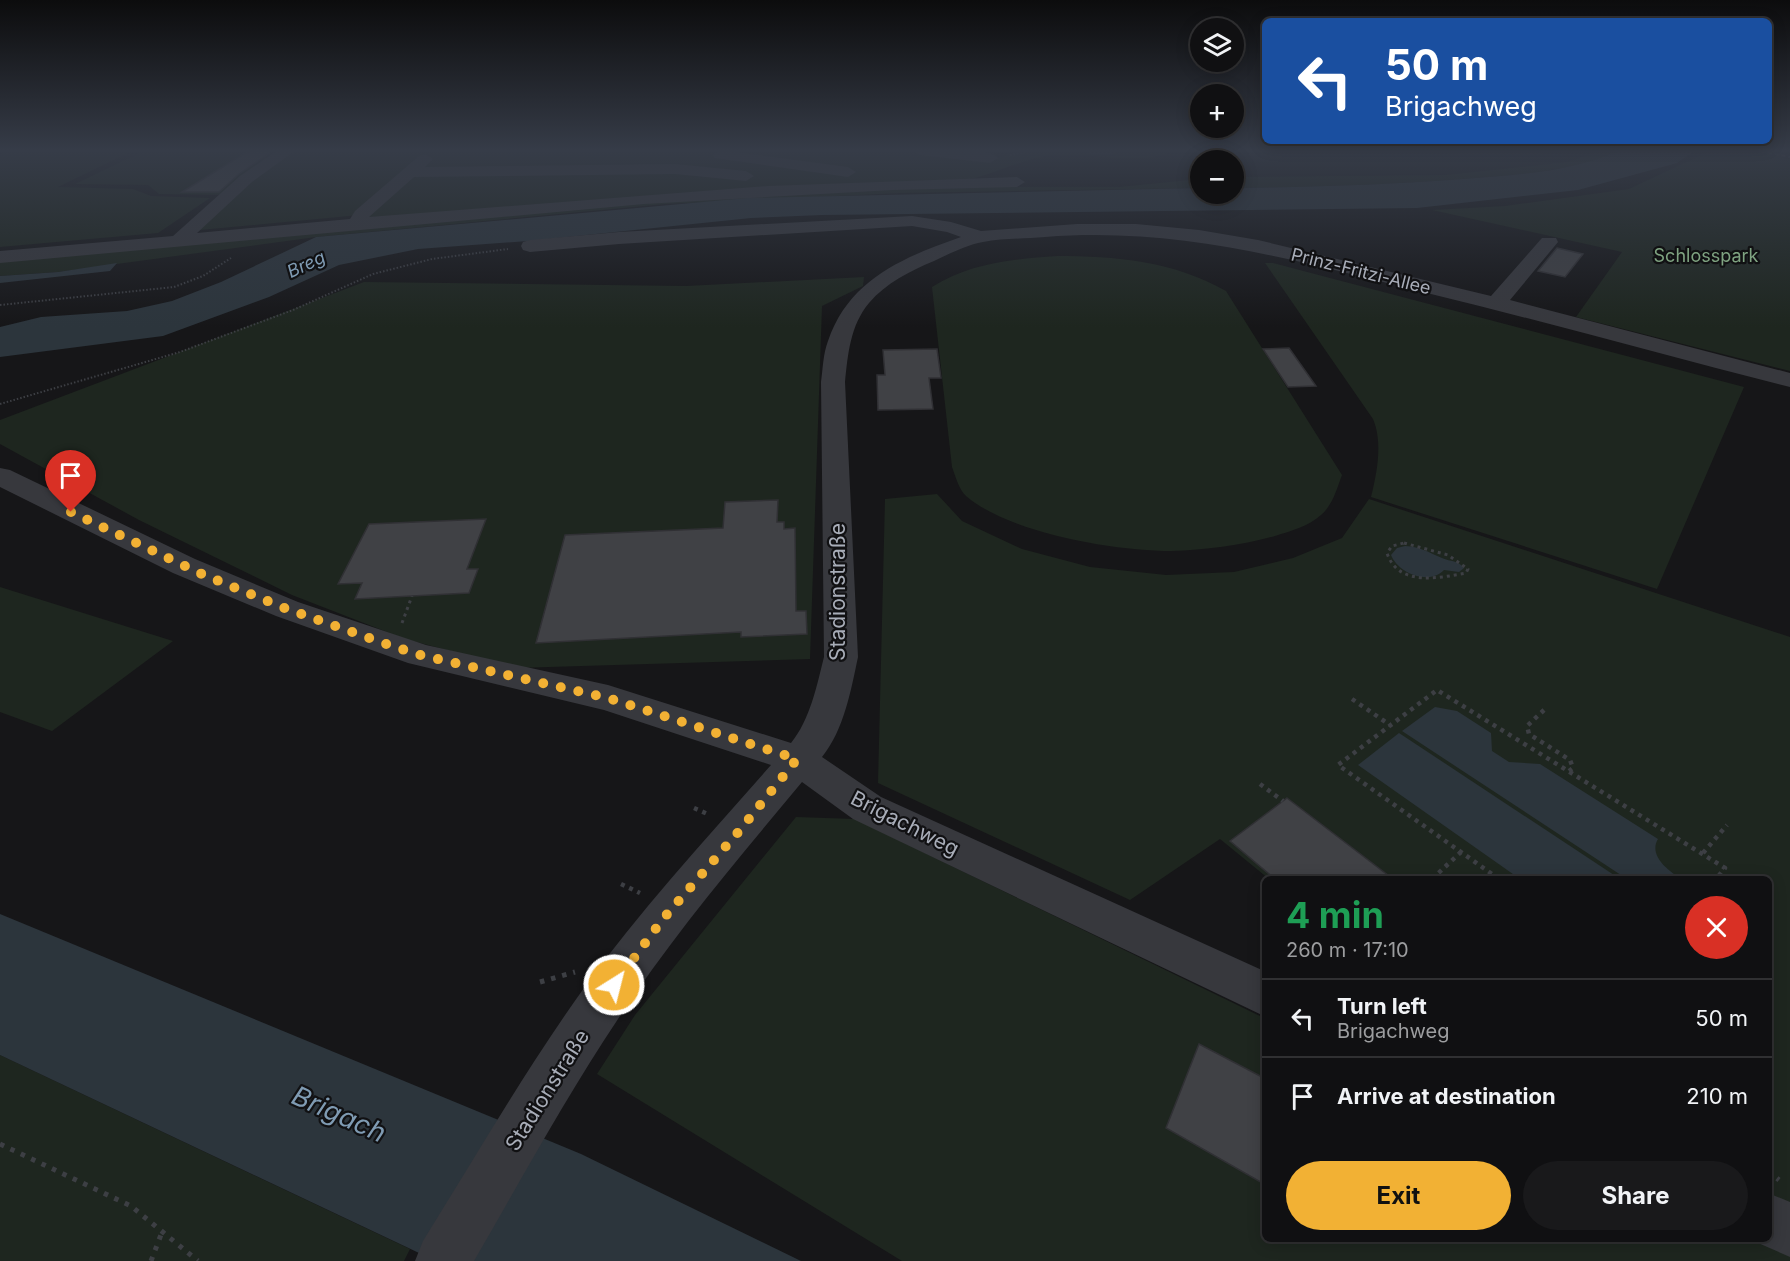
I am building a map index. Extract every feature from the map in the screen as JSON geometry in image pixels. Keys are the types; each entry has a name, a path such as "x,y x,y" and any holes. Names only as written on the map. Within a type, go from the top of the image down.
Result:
{"street":[{"path":"178,241 213,209"},
{"path":"357,223 368,209"},
{"path":"0,257 509,209"},
{"name":"Prinz-Fritzi-Allee","path":"530,246 619,238 912,221 951,227 979,237 1077,229 1136,230 1199,236 1257,246 1496,303 1790,380"},
{"name":"Stadionstraße","path":"443,1261 570,1050 602,1002 663,919 814,741 833,692 841,657 833,382 839,341 859,299 876,283 896,269 927,255 979,237"},
{"path":"1496,303 1549,242"},
{"name":"Brigachweg","path":"0,476 184,566 298,613 420,655 608,698 797,759 867,808 1262,993"},
{"path":"1772,1222 1790,1230"}],"path":[{"path":"0,304 174,287 203,276 242,252 232,236"},
{"path":"0,404 16,402 180,352 293,310 373,274 432,259 530,246"},
{"path":"1404,543 1419,544 1450,558 1465,564 1468,569 1466,573 1431,579 1415,577 1400,571 1390,562 1387,553 1392,546 1404,543"},
{"path":"1495,876 1338,765 1437,690 1703,853 1725,868 1718,876"},
{"path":"1352,699 1390,726"},
{"path":"1544,710 1527,726 1528,734 1570,760 1573,768 1569,771"},
{"path":"1260,784 1283,801"},
{"path":"1703,853 1727,825"},
{"path":"1435,876 1461,852"},
{"path":"621,884 641,893"},
{"path":"0,1144 131,1206 198,1261"},
{"path":"151,1261 162,1232"}],"green space":[{"path":"0,209 194,209 158,233 0,247"},
{"path":"208,209 614,209 316,237 58,272 0,276 0,257 357,223 360,215 179,232"},
{"name":"Schlosspark","path":"1790,209 1790,371 1576,317 1622,252 1432,210"},
{"path":"1057,256 1101,257 1144,262 1186,273 1226,291 1342,475 1325,511 1300,528 1275,536 1198,550 1171,551 1121,548 1035,530 985,509 966,496 959,486 952,467 932,287 976,267"},
{"path":"1265,263 1273,263 1744,387 1657,589 1371,497 1377,468 1378,447 1373,419"},
{"path":"864,277 863,286 822,306 810,659 516,668 405,639 292,595 139,520 0,444 0,420 364,282 686,286"},
{"path":"937,494 962,521 1022,549 1090,567 1166,575 1234,572 1293,558 1342,538 1369,499 1790,637 1790,1209 1772,1200 1772,876 1265,876 1220,839 1130,900 878,783 885,499"},
{"path":"0,587 173,641 52,731 0,712"},
{"path":"796,817 855,819 1262,1017 1262,1242 1767,1242 1790,1252 1790,1261 902,1261 597,1074 635,1015"},
{"path":"0,1055 410,1249 404,1261 0,1261"}],"water":[{"name":"Breg","path":"627,209 1345,209 822,215 751,218 528,241 418,249 339,265 269,297 163,336 0,357 0,327 41,317 127,311 172,301 221,282 316,237"},
{"path":"117,263 110,271 0,283 0,276 58,272"},
{"path":"1416,547 1457,562 1464,568 1459,572 1444,570 1430,577 1414,575 1400,567 1391,555 1397,548"},
{"path":"1435,707 1457,711 1491,733 1492,751 1509,762 1540,764 1658,839 1655,850 1657,855 1663,865 1677,876 1622,876 1402,731"},
{"path":"1399,733 1615,876 1516,876 1358,765"},
{"name":"Brigach","path":"0,914 581,1154 801,1261 436,1261 0,1055"}],"building":[{"path":"1557,248 1583,254 1565,277 1538,271"},
{"path":"1289,348 1316,386 1288,387 1263,349"},
{"path":"937,349 941,378 929,378 933,409 878,410 877,375 885,375 883,350"},
{"path":"778,500 777,522 784,522 784,529 795,528 796,611 806,611 807,634 741,637 741,632 536,643 565,535 723,528 725,502"},
{"path":"486,519 467,569 478,569 469,593 355,599 362,583 338,584 369,524"},
{"path":"1287,798 1389,876 1271,876 1230,841"},
{"path":"1199,1044 1262,1077 1262,1183 1166,1128"}],"route":[{"path":"71,512 204,575 287,609 389,645 502,675 608,698 797,759 740,830 663,919 614,985"}]}
